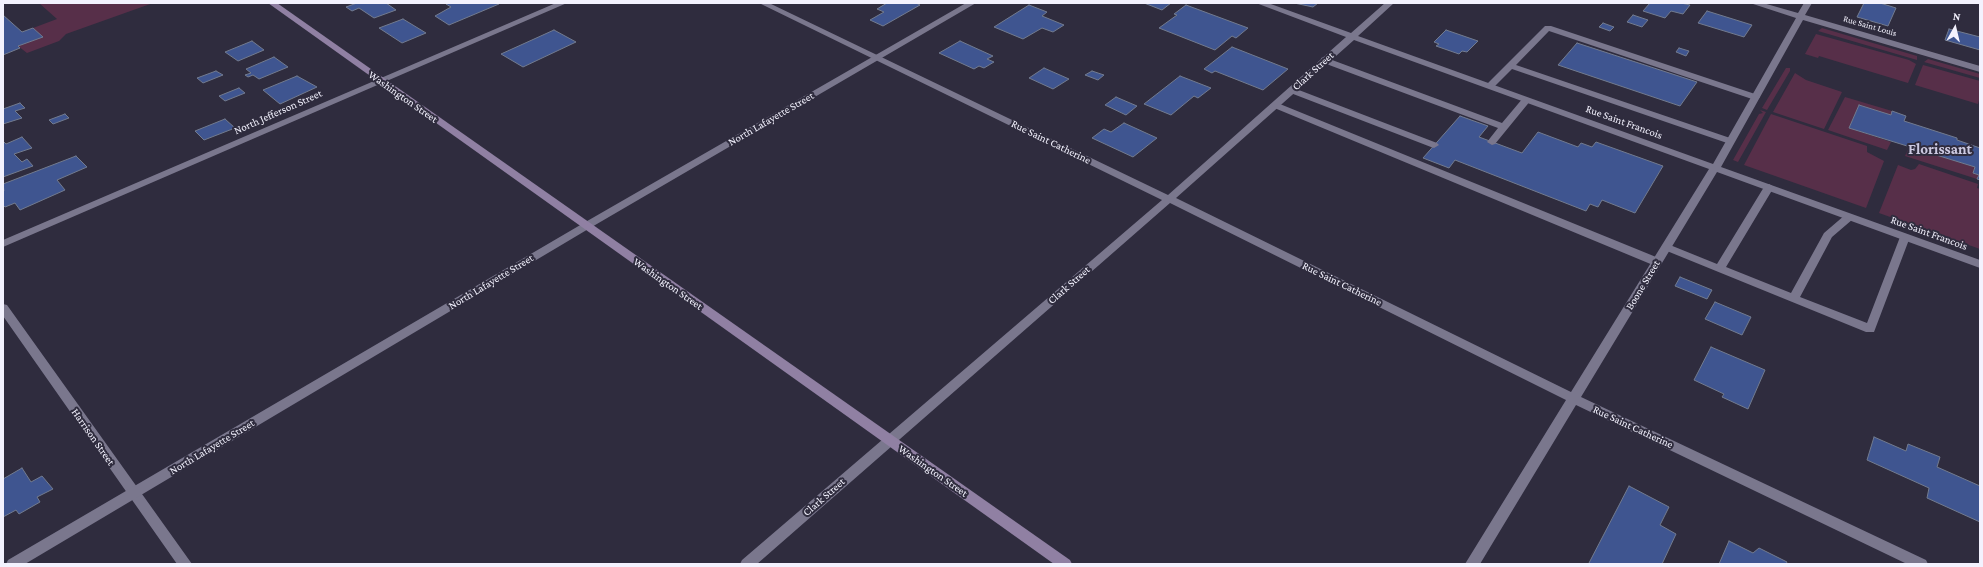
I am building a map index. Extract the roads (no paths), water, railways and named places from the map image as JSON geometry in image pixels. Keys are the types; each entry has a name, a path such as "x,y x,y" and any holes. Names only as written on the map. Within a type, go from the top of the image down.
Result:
{"main road":[{"name":"Washington Street","path":"272,3 1065,564"}],"street":[{"name":"North Jefferson Street","path":"3,244 380,80 563,3"},
{"name":"Rue Saint Catherine","path":"763,3 1169,199 1574,399 1922,564"},
{"name":"North Lafayette Street","path":"13,564 586,226 972,3"},
{"name":"Rue Saint Francois","path":"1260,3 1980,264"},
{"name":"Clark Street","path":"747,564 1169,199 1390,3"},
{"name":"Rue Saint Louis","path":"1754,3 1980,69"},
{"name":"Boone Street","path":"1472,564 1715,168 1808,3"},
{"path":"1490,86 1548,28 1755,97"},
{"path":"1324,60 1504,127"},
{"path":"1510,66 1730,141"},
{"path":"1291,90 1434,145"},
{"path":"1492,142 1526,100"},
{"path":"1275,105 1657,262"},
{"path":"1720,268 1769,188"},
{"path":"1794,298 1828,235 1849,217"},
{"path":"1666,247 1870,329 1905,237"},
{"name":"Harrison Street","path":"3,308 133,493 185,564"}],"district":[{"name":"Florissant","path":"1940,149"}]}
